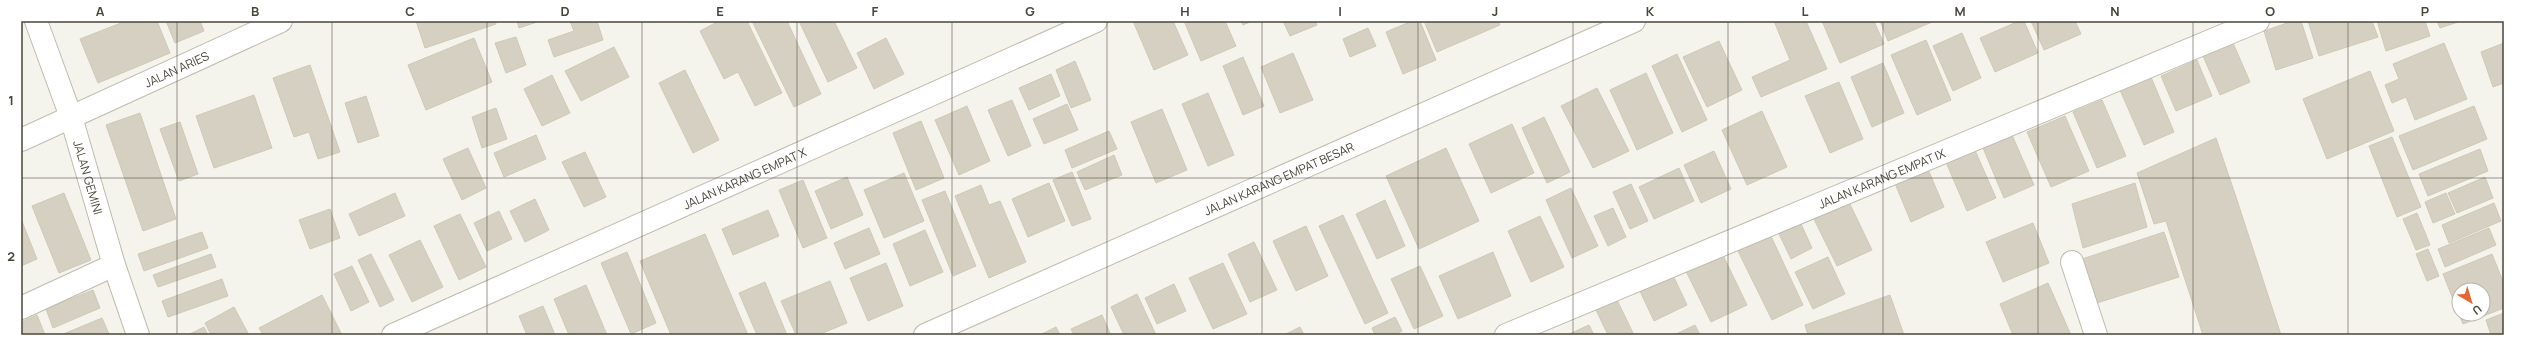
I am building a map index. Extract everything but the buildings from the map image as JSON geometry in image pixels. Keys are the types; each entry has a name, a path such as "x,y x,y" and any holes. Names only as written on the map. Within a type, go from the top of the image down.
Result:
{"street":[{"name":"JALAN GEMINI","path":"36,21 70,117 114,265 138,335"},
{"name":"JALAN ARIES","path":"21,140 281,21"},
{"name":"JALAN KARANG EMPAT X","path":"393,335 1096,21"},
{"name":"JALAN KARANG EMPAT BESAR","path":"925,335 1634,21"},
{"name":"JALAN KARANG EMPAT IX","path":"1506,335 2258,21"},
{"path":"2072,262 2096,335"},
{"path":"21,308 114,265"}]}
